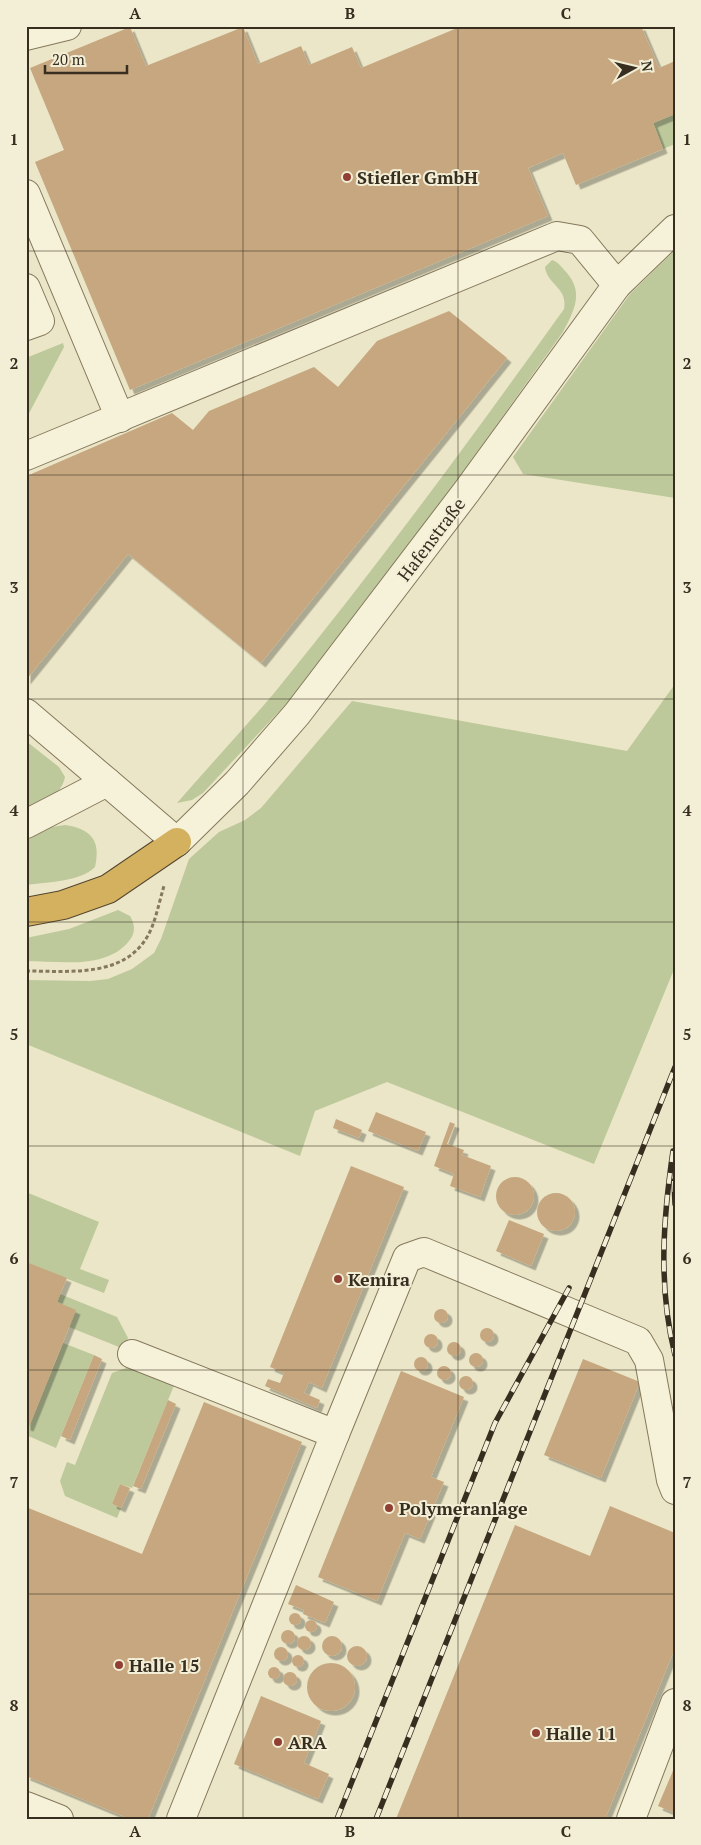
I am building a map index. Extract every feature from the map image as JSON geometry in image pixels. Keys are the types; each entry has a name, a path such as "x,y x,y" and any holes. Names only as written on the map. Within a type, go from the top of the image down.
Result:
{"highway":[{"path":"26,912 63,906 108,889 177,842"}],"street":[{"path":"26,36 67,26"},
{"path":"26,194 120,418"},
{"name":"Hafenstraße","path":"177,842 237,783 297,714 467,491 618,285 675,229"},
{"path":"26,456 557,236 580,240 618,285"},
{"path":"26,288 40,321 26,326"},
{"path":"26,713 177,842"},
{"path":"26,824 107,782"},
{"path":"180,1819 407,1258 424,1252 638,1341 649,1360 671,1480 675,1490"},
{"path":"132,1354 335,1434"},
{"path":"631,1819 675,1703"},
{"path":"26,1806 59,1819"}],"path":[{"path":"26,970 88,971 107,968 125,960 142,946 152,928 177,842"}],"green space":[{"path":"675,114 675,144 663,149 653,123"},
{"path":"675,250 675,498 523,474 513,457 630,294"},
{"path":"552,260 559,264 567,273 575,288 576,302 563,332 457,480 287,703 203,793 192,800 177,803 275,692 350,598 458,455 564,309 563,296 549,278 545,267"},
{"path":"63,343 64,347 26,419 26,358"},
{"path":"675,684 675,967 594,1164 387,1082 315,1111 300,1156 26,1044 26,980 90,981 108,979 132,969 154,953 161,939 189,859 219,832 245,820 261,808 352,701 627,751"},
{"path":"26,741 59,767 65,777 63,784 55,794 26,813"},
{"path":"65,825 82,829 92,837 96,850 95,867 81,876 26,885 26,836 38,829"},
{"path":"118,910 130,916 134,929 129,941 119,950 108,956 82,962 26,961 26,938 69,929"},
{"path":"26,1192 99,1222 80,1269 109,1280 104,1293 26,1263"},
{"path":"60,1294 117,1317 128,1338 124,1349 69,1327 57,1302"},
{"path":"63,1343 94,1355 56,1448 26,1435 26,1433"},
{"path":"132,1366 175,1383 132,1488 120,1484 112,1504 121,1508 117,1518 65,1496 60,1481 67,1462 75,1465 112,1373"}],"building":[{"path":"462,26 641,26 659,68 675,61 675,114 653,123 663,149 576,185 563,153 528,168 548,216 130,390 35,162 64,150 30,68 130,27 146,66 243,27 258,64 301,46 309,65 352,47 361,68"},
{"path":"449,311 507,358 261,663 128,554 26,680 26,479 29,475 172,413 193,430 209,411 314,367 338,387 377,341"},
{"path":"376,1112 426,1132 418,1151 368,1131"},
{"path":"336,1119 362,1130 359,1138 333,1128"},
{"path":"450,1122 455,1124 447,1144 464,1150 462,1155 491,1166 480,1197 450,1186 454,1174 434,1166"},
{"path":"351,1166 404,1187 322,1388 309,1382 304,1393 320,1400 317,1408 265,1386 268,1379 280,1383 284,1373 270,1367"},
{"path":"515,1177 528,1183 534,1196 528,1209 515,1215 502,1209 496,1196 502,1183"},
{"path":"556,1193 569,1199 575,1212 569,1225 556,1231 543,1225 537,1212 543,1199"},
{"path":"509,1220 544,1234 531,1266 496,1251"},
{"path":"26,1262 67,1278 57,1302 76,1310 29,1427 26,1426"},
{"path":"438,1309 444,1309 448,1316 444,1323 438,1323 434,1319 434,1313"},
{"path":"484,1328 490,1328 494,1335 490,1342 484,1342 480,1338 480,1332"},
{"path":"428,1334 434,1334 438,1341 434,1348 428,1348 424,1344 424,1338"},
{"path":"451,1342 457,1342 461,1349 457,1356 451,1356 447,1352 447,1346"},
{"path":"473,1353 479,1353 483,1360 479,1367 473,1367 469,1363 469,1357"},
{"path":"94,1355 102,1359 70,1440 61,1436"},
{"path":"418,1357 424,1357 428,1364 424,1371 418,1371 414,1367 414,1361"},
{"path":"583,1359 640,1382 601,1478 544,1455"},
{"path":"441,1366 447,1366 451,1373 447,1380 441,1380 437,1376 437,1370"},
{"name":"Polymeranlage","path":"401,1371 464,1397 431,1477 444,1482 420,1539 405,1533 377,1601 318,1577"},
{"path":"463,1376 469,1376 473,1383 469,1390 463,1390 459,1386 459,1380"},
{"path":"168,1400 176,1404 141,1489 133,1486"},
{"name":"Halle 15","path":"204,1402 302,1442 148,1819 130,1819 26,1776 26,1507 142,1554"},
{"path":"120,1484 130,1488 121,1508 112,1504"},
{"name":"Halle 11","path":"610,1506 675,1533 675,1648 605,1819 396,1819 515,1525 590,1556"},
{"path":"296,1585 334,1602 325,1623 303,1614 304,1610 288,1604"},
{"path":"297,1613 300,1614 300,1624 293,1625 290,1624 289,1617 290,1614"},
{"path":"313,1620 316,1621 316,1631 309,1632 306,1631 305,1624 306,1621"},
{"path":"288,1630 293,1632 295,1637 293,1642 288,1644 283,1642 281,1637 283,1632"},
{"path":"304,1636 309,1638 311,1643 309,1648 304,1650 299,1648 297,1643 299,1638"},
{"path":"332,1636 339,1639 342,1646 339,1653 332,1656 325,1653 322,1646 325,1639"},
{"path":"357,1646 364,1649 367,1656 364,1663 357,1666 350,1663 347,1656 350,1649"},
{"path":"281,1647 286,1649 288,1654 286,1659 281,1661 276,1659 274,1654 276,1649"},
{"path":"300,1655 303,1656 303,1666 296,1667 293,1666 292,1659 293,1656"},
{"path":"331,1663 340,1665 348,1670 353,1678 355,1687 353,1696 348,1704 340,1709 331,1711 322,1709 314,1704 309,1696 307,1687 309,1678 314,1670 322,1665"},
{"path":"276,1667 279,1668 279,1678 272,1679 269,1678 268,1671 269,1668"},
{"path":"290,1672 295,1674 297,1679 295,1684 290,1686 285,1684 283,1679 285,1674"},
{"name":"ARA","path":"261,1696 321,1721 304,1763 329,1774 318,1799 234,1764"},
{"path":"675,1766 675,1813 658,1806"}],"railway":[{"path":"376,1819 675,1067"},
{"path":"673,1151 665,1228 664,1279 666,1304 675,1355"},
{"path":"674,1181 675,1204"},
{"path":"337,1819 495,1423 569,1288"}],"place":[{"name":"Stiefler GmbH","path":"347,177"},
{"name":"Kemira","path":"338,1279"},
{"name":"Polymeranlage","path":"389,1508"},
{"name":"Halle 15","path":"119,1665"},
{"name":"Halle 11","path":"536,1733"},
{"name":"ARA","path":"278,1742"}]}
